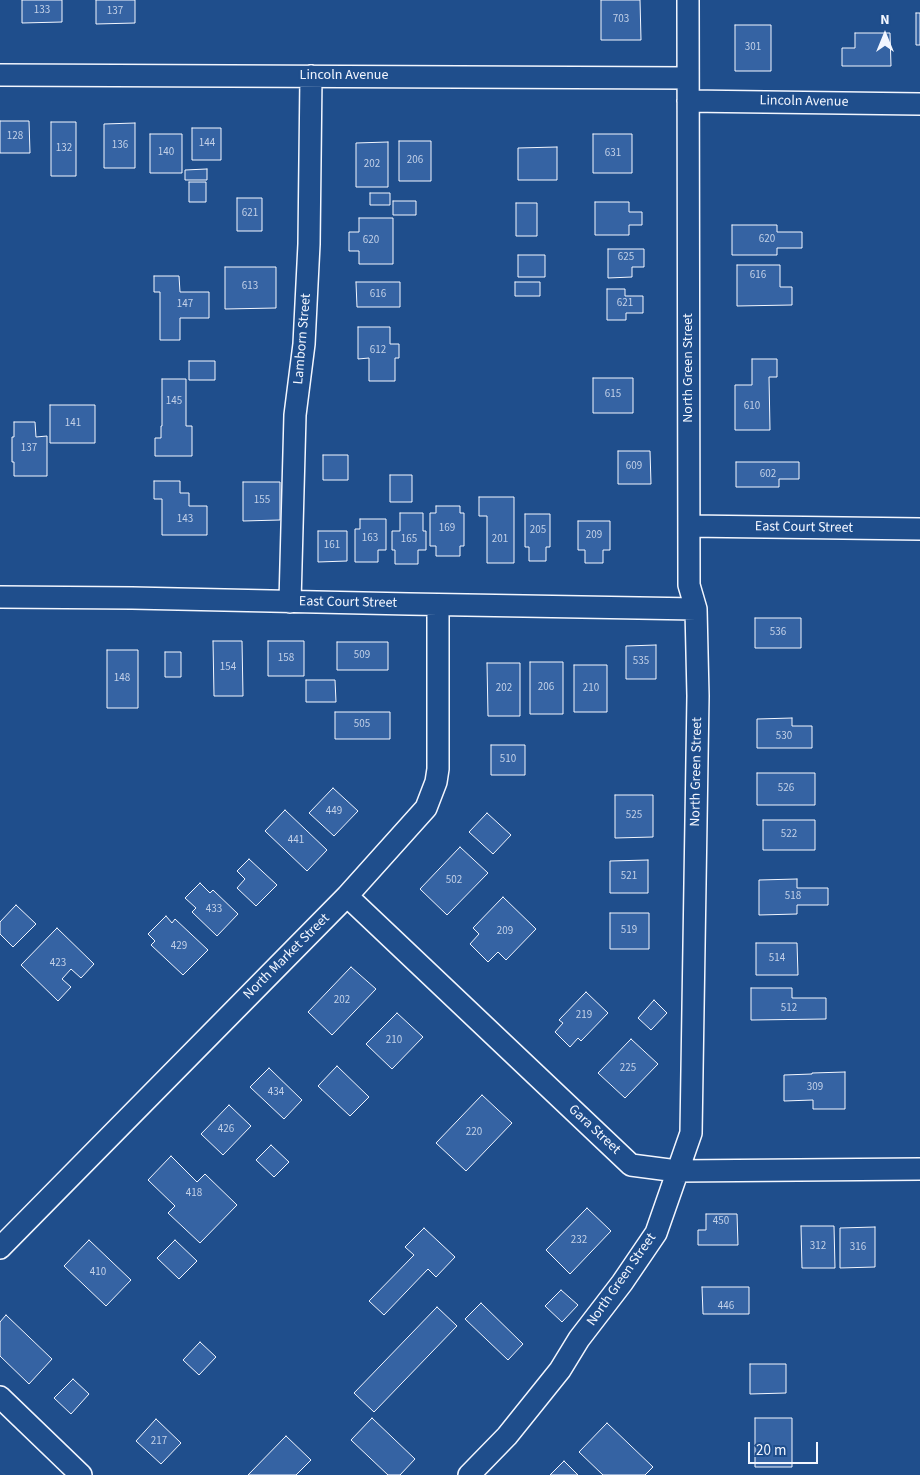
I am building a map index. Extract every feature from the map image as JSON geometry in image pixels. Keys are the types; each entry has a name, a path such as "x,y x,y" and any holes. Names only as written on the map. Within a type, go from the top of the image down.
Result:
{"street":[{"name":"North Green Street","path":"469,1475 507,1436 560,1370 579,1339 622,1283 656,1233 691,1133 698,696 696,609 689,585 688,0"},
{"name":"Lincoln Avenue","path":"0,75 688,78"},
{"name":"Lamborn Street","path":"290,602 295,415 304,344 309,244 311,76"},
{"name":"Lincoln Avenue","path":"688,101 920,104"},
{"name":"East Court Street","path":"689,526 920,529"},
{"name":"East Court Street","path":"0,597 696,609"},
{"name":"North Market Street","path":"0,1248 347,896 426,808 436,782 438,769 438,605"},
{"name":"Gara Street","path":"347,896 631,1165 677,1171 920,1168"},
{"path":"0,1397 81,1475"}],"building":[{"path":"22,0 62,0 62,22 22,23"},
{"path":"96,0 135,0 135,23 96,24"},
{"path":"601,0 640,0 641,40 601,40"},
{"path":"916,13 920,13 920,45 916,45"},
{"path":"735,25 771,25 771,71 735,71"},
{"path":"855,33 890,33 891,66 842,66 842,48 855,48"},
{"path":"0,121 29,121 30,153 0,153"},
{"path":"51,122 76,122 76,176 51,176"},
{"path":"135,123 135,168 104,168 104,124"},
{"path":"192,128 221,128 221,160 192,160"},
{"path":"150,134 182,134 182,173 150,173"},
{"path":"593,134 632,134 632,173 593,173"},
{"path":"399,141 431,141 431,181 399,181"},
{"path":"388,142 388,187 356,187 356,143"},
{"path":"557,147 557,180 518,180 518,148"},
{"path":"207,169 207,180 185,180 185,170"},
{"path":"189,182 206,182 206,202 189,202"},
{"path":"370,193 390,193 390,205 370,205"},
{"path":"237,198 262,198 262,231 237,231"},
{"path":"393,201 416,201 416,215 393,215"},
{"path":"595,202 629,202 629,212 642,212 642,225 629,225 629,235 595,235"},
{"path":"516,203 537,203 537,236 516,236"},
{"path":"359,218 393,218 393,264 359,264 359,251 349,251 349,232 359,232"},
{"path":"732,225 777,225 777,232 802,232 802,248 777,248 777,255 732,255"},
{"path":"608,249 644,249 644,267 632,267 632,277 608,278"},
{"path":"518,255 545,255 545,277 518,277"},
{"path":"737,265 780,265 780,287 792,287 792,305 737,306"},
{"path":"225,267 276,267 276,308 225,309"},
{"path":"154,276 179,276 180,292 209,292 209,318 180,318 180,340 160,340 160,292 154,292"},
{"path":"356,282 400,282 400,307 357,307"},
{"path":"515,282 540,282 540,296 515,296"},
{"path":"607,289 625,289 625,296 643,296 643,313 626,313 626,320 607,320"},
{"path":"358,327 390,327 390,344 399,344 399,358 395,358 395,381 369,381 369,358 358,359"},
{"path":"752,359 777,359 777,377 769,377 770,430 735,430 735,385 752,385"},
{"path":"189,361 215,361 215,380 189,380"},
{"path":"593,378 633,378 633,413 593,413"},
{"path":"162,379 186,379 186,426 192,426 192,456 155,456 155,438 161,438"},
{"path":"50,405 95,405 95,443 50,443"},
{"path":"14,422 35,422 36,437 47,436 47,476 14,476 12,437 14,437"},
{"path":"618,451 650,451 651,484 618,484"},
{"path":"323,455 348,455 348,480 323,480"},
{"path":"736,462 799,462 799,479 779,479 779,487 736,487"},
{"path":"390,475 412,475 412,502 390,502"},
{"path":"154,481 180,481 180,493 189,493 189,506 207,506 207,535 162,535 162,499 154,499"},
{"path":"243,482 280,482 280,520 243,521"},
{"path":"479,497 514,497 514,563 487,563 487,516 479,516"},
{"path":"436,506 460,506 460,513 464,513 464,546 460,546 460,556 436,556 436,546 430,546 430,513 436,513"},
{"path":"400,513 423,513 423,531 426,531 426,550 418,550 418,564 395,564 395,550 392,550 392,531 400,531"},
{"path":"525,514 550,514 550,547 546,547 546,561 529,561 529,547 525,547"},
{"path":"360,519 386,519 386,550 378,550 378,562 355,562 355,529 360,529"},
{"path":"578,521 610,521 610,550 603,550 603,563 585,563 585,550 578,550"},
{"path":"318,531 347,531 347,561 318,562"},
{"path":"755,618 801,618 801,648 755,648"},
{"path":"213,641 242,641 243,696 214,696"},
{"path":"268,641 304,641 304,676 268,676"},
{"path":"337,642 388,642 388,670 337,670"},
{"path":"656,645 656,679 626,679 626,646"},
{"path":"107,650 138,650 138,708 107,708"},
{"path":"165,652 181,652 181,677 165,677"},
{"path":"530,662 563,662 563,714 530,714"},
{"path":"487,663 520,663 520,716 488,716"},
{"path":"574,665 607,665 607,712 574,712"},
{"path":"306,680 335,680 336,702 306,702"},
{"path":"335,712 390,712 390,739 335,739"},
{"path":"792,718 792,726 812,726 812,748 757,748 757,719"},
{"path":"491,745 525,745 525,775 491,775"},
{"path":"757,773 815,773 815,805 757,805"},
{"path":"333,788 358,811 334,836 309,813"},
{"path":"615,795 653,795 653,837 615,838"},
{"path":"285,810 327,850 307,871 265,831"},
{"path":"487,813 511,835 493,854 469,832"},
{"path":"763,820 815,820 815,850 763,850"},
{"path":"460,847 488,873 447,915 420,889"},
{"path":"249,859 277,885 256,906 237,888 245,879 237,871"},
{"path":"648,860 648,893 610,893 610,861"},
{"path":"797,879 797,888 828,888 828,905 797,905 797,914 759,915 759,880"},
{"path":"200,883 210,893 213,890 238,914 217,936 192,912 196,908 185,898"},
{"path":"503,897 536,929 506,960 498,952 488,962 470,944 479,934 473,928"},
{"path":"16,905 36,924 13,947 0,934 0,922"},
{"path":"610,913 649,913 649,949 610,949"},
{"path":"166,916 172,923 175,919 208,950 183,975 151,945 155,941 148,934"},
{"path":"57,928 94,964 81,978 71,969 62,979 71,987 58,1001 21,965"},
{"path":"756,943 797,943 798,975 756,975"},
{"path":"351,967 376,989 332,1035 308,1012"},
{"path":"751,988 792,988 792,998 826,998 826,1019 751,1020"},
{"path":"586,992 608,1013 581,1041 578,1038 570,1047 555,1032 563,1023 559,1020"},
{"path":"654,1000 667,1013 651,1030 638,1018"},
{"path":"397,1013 423,1037 392,1069 366,1044"},
{"path":"631,1039 658,1064 625,1098 598,1073"},
{"path":"337,1066 369,1097 350,1116 318,1086"},
{"path":"269,1068 302,1100 284,1119 250,1087"},
{"path":"845,1072 845,1109 813,1109 813,1100 784,1101 784,1075"},
{"path":"482,1095 512,1123 466,1171 436,1143"},
{"path":"229,1105 251,1126 223,1155 201,1134"},
{"path":"271,1145 289,1162 274,1177 256,1160"},
{"path":"171,1156 197,1182 205,1174 237,1205 200,1243 168,1213 175,1206 148,1180"},
{"path":"587,1208 611,1231 570,1274 546,1250"},
{"path":"706,1214 737,1214 738,1245 698,1245 698,1230 706,1230"},
{"path":"801,1226 834,1226 835,1268 802,1268"},
{"path":"875,1227 875,1267 840,1268 840,1228"},
{"path":"424,1228 455,1257 436,1277 428,1269 384,1315 369,1301 414,1255 405,1247"},
{"path":"89,1240 131,1280 106,1306 64,1266"},
{"path":"175,1240 197,1261 179,1279 157,1258"},
{"path":"702,1287 749,1287 749,1314 703,1314"},
{"path":"561,1290 578,1305 562,1322 545,1306"},
{"path":"481,1303 523,1344 508,1360 465,1319"},
{"path":"437,1307 457,1326 374,1412 354,1393"},
{"path":"6,1315 52,1359 29,1384 0,1356 0,1322"},
{"path":"200,1342 216,1357 199,1375 183,1360"},
{"path":"750,1364 786,1364 786,1393 750,1394"},
{"path":"73,1379 89,1394 71,1414 54,1398"},
{"path":"372,1418 415,1459 400,1475 388,1475 351,1440"},
{"path":"755,1418 792,1418 792,1467 755,1467"},
{"path":"156,1419 181,1443 161,1464 136,1441"},
{"path":"607,1423 653,1467 645,1475 603,1475 579,1452"},
{"path":"286,1436 311,1460 296,1475 248,1475"},
{"path":"564,1461 578,1475 550,1475"}]}
